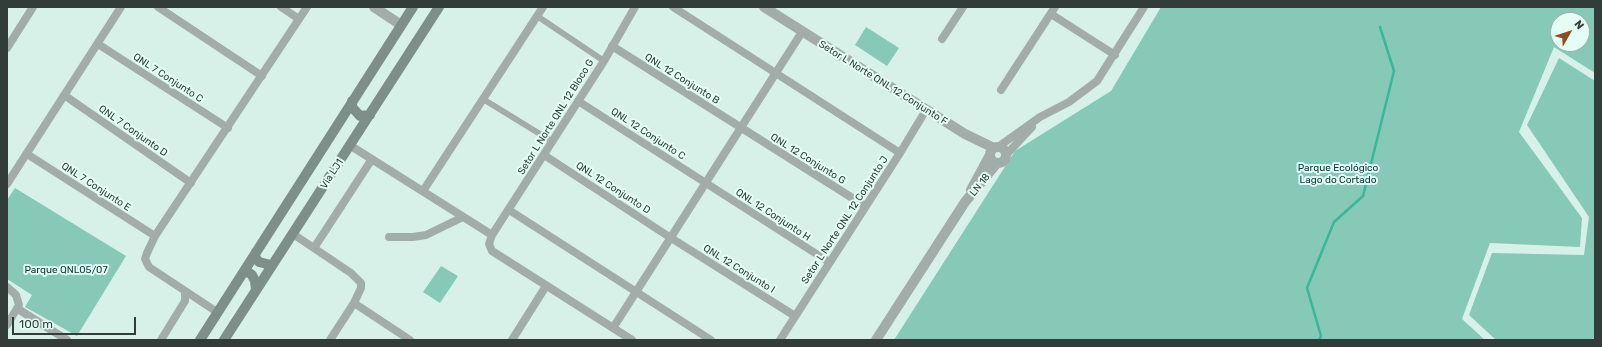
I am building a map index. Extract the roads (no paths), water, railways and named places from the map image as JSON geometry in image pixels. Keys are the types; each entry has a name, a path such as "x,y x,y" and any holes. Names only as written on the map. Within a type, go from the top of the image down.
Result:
{"main road":[{"path":"200,340 413,7"},
{"name":"Via LJ1","path":"224,340 271,265 351,146 439,7"},
{"path":"352,101 352,107 360,116 370,115"},
{"path":"256,252 255,257 259,262 271,265"},
{"path":"242,273 248,272 252,275 255,281 256,290"}],"street":[{"path":"7,48 33,7"},
{"path":"7,184 10,171 26,154 121,7"},
{"path":"158,7 262,76"},
{"path":"281,7 299,19"},
{"path":"217,312 189,299 185,292 146,264 145,259 155,236 307,7"},
{"path":"374,7 401,25"},
{"path":"423,191 543,7"},
{"name":"Setor L Norte QNL 12 Bloco G","path":"491,238 604,61 635,7"},
{"path":"673,7 900,153"},
{"path":"942,39 963,7"},
{"path":"994,153 1040,117 1069,102 1089,89 1097,81 1144,7"},
{"name":"Setor L Norte QNL 12 Conjunto F","path":"771,9 802,32 994,153 1004,150 1006,155"},
{"path":"1001,90 1053,10 1114,55"},
{"path":"537,16 604,61"},
{"path":"613,328 742,129 802,32"},
{"name":"QNL 7 Conjunto C","path":"98,44 228,128"},
{"name":"QNL 12 Conjunto B","path":"612,46 742,129"},
{"name":"QNL 7 Conjunto D","path":"64,96 191,183"},
{"path":"483,99 553,142"},
{"name":"QNL 12 Conjunto C","path":"578,101 707,183"},
{"name":"Setor L Norte QNL 12 Conjunto J","path":"780,340 829,262 856,223 865,206 926,110"},
{"path":"1006,155 1040,117"},
{"name":"QNL 12 Conjunto G","path":"742,129 865,206"},
{"path":"351,146 463,217 491,238 488,244 492,251 632,340"},
{"name":"LN 18","path":"876,340 965,202 994,153"},
{"name":"QNL 7 Conjunto E","path":"26,154 155,236"},
{"name":"QNL 12 Conjunto D","path":"544,155 671,238"},
{"path":"314,248 372,159"},
{"name":"QNL 12 Conjunto H","path":"707,183 829,262"},
{"path":"509,210 711,340"},
{"path":"389,237 413,237 426,235 463,217"},
{"path":"293,234 351,273 361,283 361,288 354,303 330,340"},
{"name":"QNL 12 Conjunto I","path":"671,238 795,316"},
{"path":"512,340 546,286"},
{"path":"7,287 18,300 18,309 7,325"},
{"path":"161,340 189,299"},
{"path":"354,303 410,340"},
{"path":"18,309 67,340"}],"waterway":[{"path":"1319,340 1321,336 1307,288 1334,222 1363,196 1394,71 1380,27"}],"park label":[{"name":"Parque Ecológico Lago do Cortado","path":"1338,174"},
{"name":"Parque QNL05/07","path":"66,270"}]}
